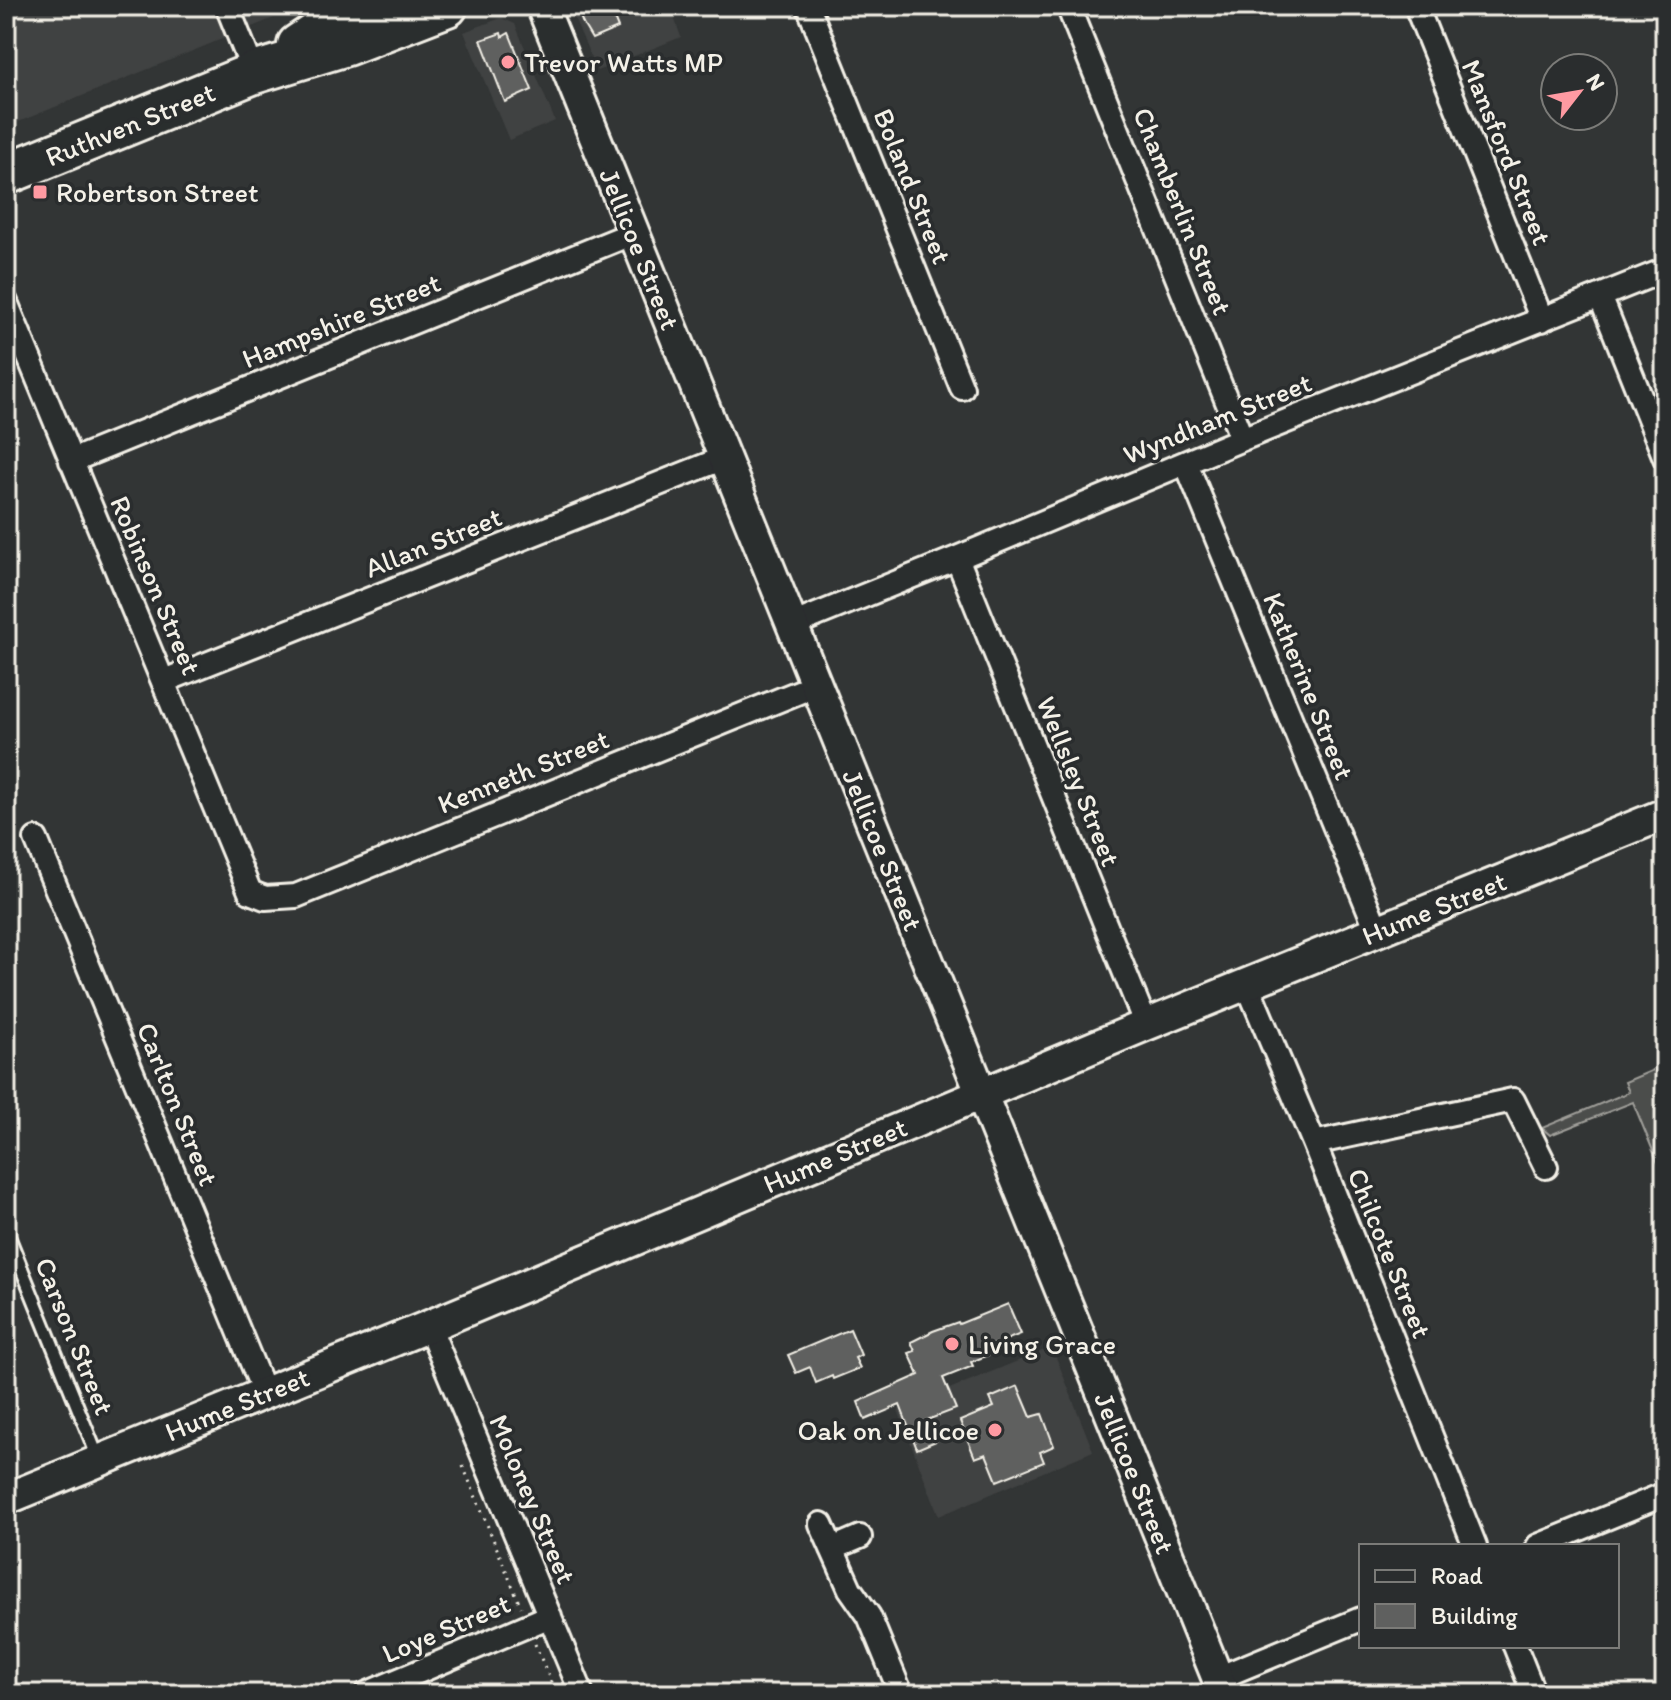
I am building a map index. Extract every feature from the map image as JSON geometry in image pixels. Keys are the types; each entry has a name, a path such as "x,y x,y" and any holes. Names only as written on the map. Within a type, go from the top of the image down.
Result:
{"highway":[{"name":"Ruthven Street","path":"254,73 335,20 364,6"},
{"name":"Ruthven Street","path":"6,174 254,73 346,45 447,6"}],"street":[{"path":"227,6 254,73"},
{"name":"Jellicoe Street","path":"542,6 1221,1686"},
{"name":"Boland Street","path":"808,6 962,388"},
{"name":"Chamberlin Street","path":"1068,6 1242,439"},
{"name":"Mansford Street","path":"1416,6 1542,320"},
{"name":"Hampshire Street","path":"71,461 633,233"},
{"name":"Wyndham Street","path":"792,625 1242,439 1665,270"},
{"path":"1600,296 1665,458"},
{"name":"Robinson Street","path":"6,302 250,892"},
{"name":"Allan Street","path":"164,681 724,458"},
{"name":"Katherine Street","path":"1186,463 1377,930"},
{"name":"Wellsley Street","path":"957,558 1146,1025"},
{"name":"Kenneth Street","path":"250,892 265,898 296,896 816,685"},
{"name":"Hume Street","path":"6,1499 429,1326 981,1093 1665,814"},
{"name":"Carlton Street","path":"36,839 264,1392"},
{"name":"Chilcote Street","path":"1247,984 1474,1544"},
{"path":"1314,1143 1513,1100 1546,1167"},
{"name":"Moloney Street","path":"429,1326 582,1694"},
{"path":"1543,1544 1665,1494"},
{"path":"821,1524 850,1589 869,1616 901,1694"},
{"path":"832,1549 860,1537"},
{"name":"Loye Street","path":"366,1694 550,1616"},
{"path":"1221,1686 1359,1620"},
{"path":"1516,1648 1534,1694"}],"lane":[{"name":"Carson Street","path":"6,1230 99,1461"}],"path":[{"path":"462,1463 556,1694"}],"shaded area":[{"path":"6,6 303,6 6,127"},
{"path":"569,6 670,6 681,37 597,71"},
{"path":"501,18 515,24 555,121 509,140 464,32"},
{"path":"1665,1065 1665,1180 1633,1102 1550,1135 1542,1128 1629,1092 1625,1082"},
{"name":"Oak on Jellicoe","path":"1052,1347 1093,1451 939,1516 898,1410"}],"building":[{"path":"576,6 609,6 618,28 592,39"},
{"path":"501,33 502,37 509,33 532,90 505,102 481,40"},
{"path":"1008,1304 1021,1334 988,1347 991,1354 971,1362 973,1366 943,1378 956,1409 927,1420 936,1441 917,1449 900,1405 865,1420 858,1402 919,1375 909,1353 915,1351 911,1342"},
{"path":"850,1329 861,1355 855,1358 860,1368 816,1383 810,1367 796,1373 788,1355"},
{"path":"1018,1386 1031,1417 1042,1414 1054,1446 1040,1452 1044,1462 997,1481 986,1454 975,1458 960,1421 994,1407 990,1398"}],"place":[{"name":"Trevor Watts MP","path":"508,62"},
{"name":"Robertson Street","path":"40,192"},
{"name":"Living Grace","path":"952,1344"},
{"name":"Oak on Jellicoe","path":"995,1430"}]}
